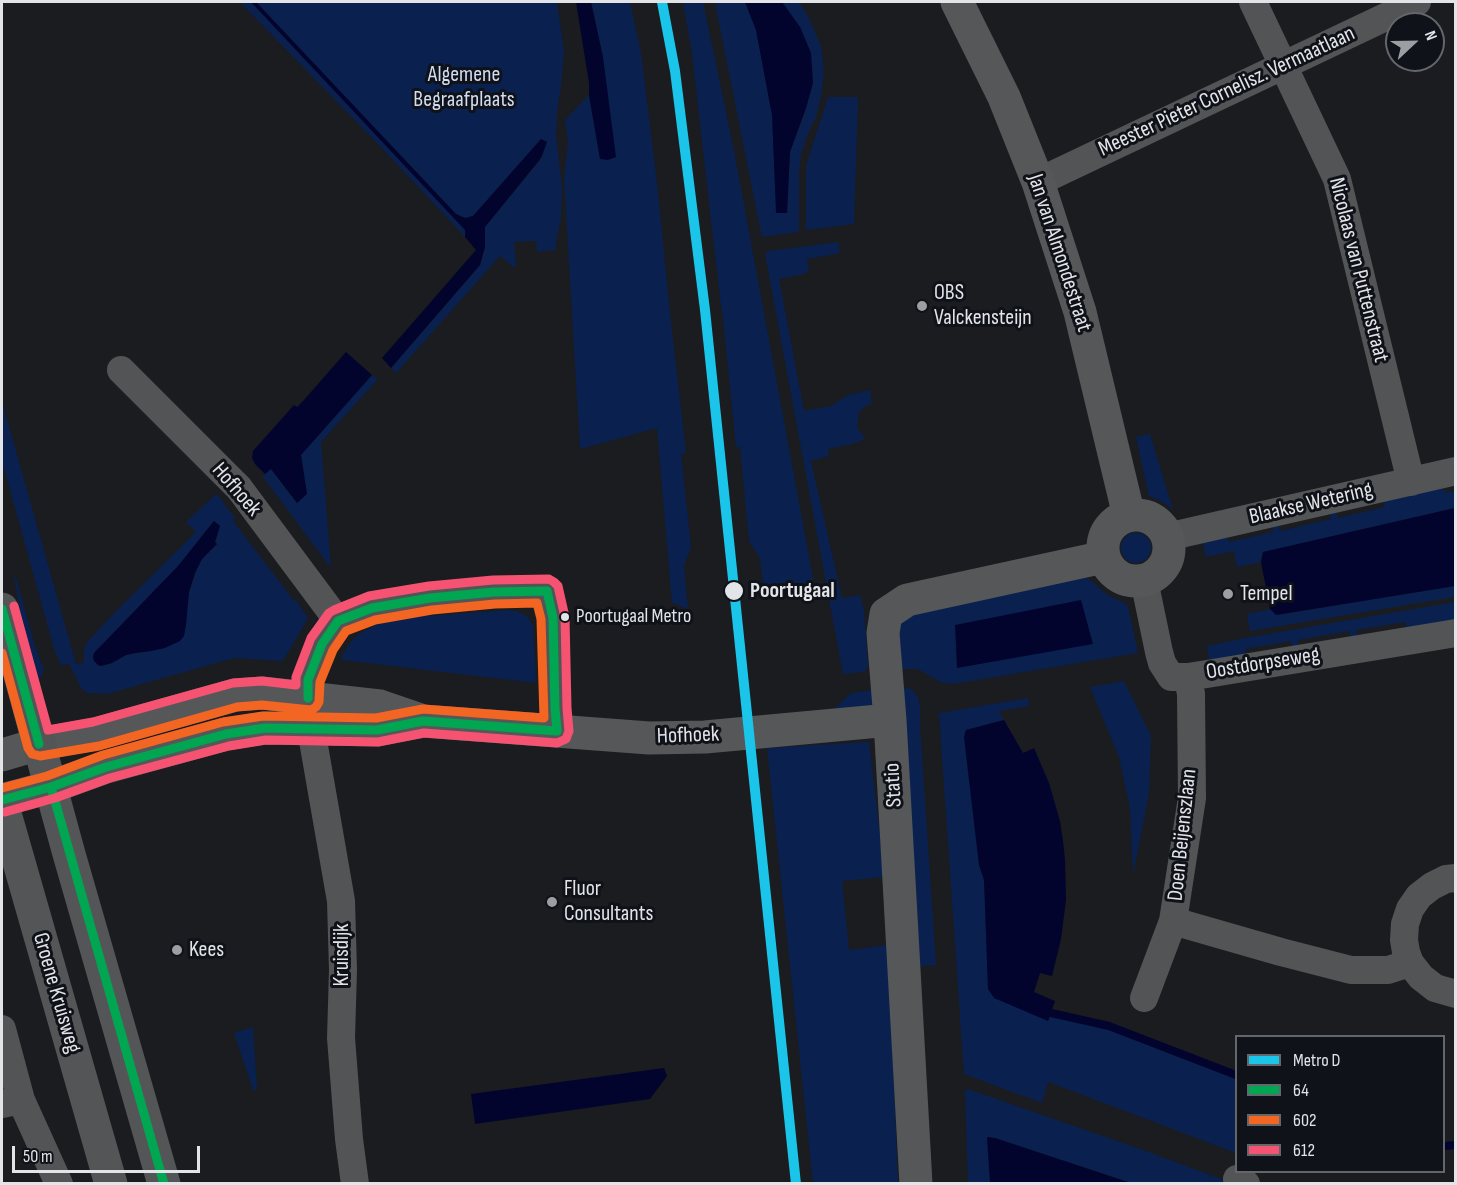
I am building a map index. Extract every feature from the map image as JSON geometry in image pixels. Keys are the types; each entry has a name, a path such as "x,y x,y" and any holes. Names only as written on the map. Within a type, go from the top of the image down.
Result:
{"main road":[{"path":"2,609 164,1184"},
{"name":"Groene Kruisweg","path":"2,801 111,1184"}],"street":[{"name":"Jan van Almondestraat","path":"957,2 1004,97 1038,182 1080,312 1129,516"},
{"name":"Nicolaas van Puttenstraat","path":"1253,2 1337,179 1411,482"},
{"name":"Meester Pieter Cornelisz. Vermaatlaan","path":"1038,182 1417,2"},
{"name":"Hofhoek","path":"121,370 238,488 338,621"},
{"name":"Blaakse Wetering","path":"1167,537 1455,471"},
{"path":"1137,515 1152,519 1167,537 1165,563 1159,571 1144,580 1135,581 1119,576 1107,565 1103,542 1115,522 1137,515"},
{"name":"Statio","path":"916,1184 883,633 886,614 907,600 1104,557"},
{"name":"Oostdorpseweg","path":"1144,580 1162,663 1171,677 1188,677 1455,633"},
{"path":"309,713 308,680 322,644 338,621 372,608 430,598 484,592 547,591 553,618 557,732"},
{"name":"Doen Beijenszlaan","path":"1144,998 1173,921 1192,798 1191,694 1188,677"},
{"name":"Hofhoek","path":"2,755 39,744 96,734 235,695 262,693 309,713"},
{"name":"Hofhoek","path":"2,801 51,788 106,767 226,734 265,728 309,713 380,706 423,721 648,738 705,737 890,720"},
{"name":"Kruisdijk","path":"309,713 342,901 341,1038 355,1184"},
{"path":"1455,878 1446,879 1419,896 1410,909 1405,924 1404,940 1410,963 1421,977 1435,988 1455,994"},
{"name":"Doen Beijenszlaan","path":"1173,921 1351,970 1388,969 1410,963"},
{"path":"2,1029 11,1102 59,1184"}],"green space":[{"path":"240,2 251,2 465,230 465,237 375,141"},
{"name":"Algemene Begraafplaats","path":"256,2 557,2 564,52 556,135 562,188 556,250 537,252 536,241 514,242 515,268 500,256 396,373 391,368 480,265 485,247 485,227 541,159 547,142 541,139 473,216 465,218 456,214"},
{"path":"591,2 630,2 641,53 686,453 681,454 691,547 684,566 688,609 672,603 657,428 580,449 564,179 568,142 565,120 589,95 600,158 603,57"},
{"path":"683,2 703,2 734,151 815,589 799,590 798,593 788,595 787,591 765,601 760,558 749,541 740,447 736,447 692,54"},
{"path":"715,2 745,2 756,30 772,115 777,213 787,213 790,152 813,83 811,53 800,27 782,2 799,2 821,46 824,70 821,96 816,117 801,155 799,171 799,232 762,237"},
{"path":"828,97 858,97 854,224 806,230 806,166"},
{"path":"838,242 840,253 807,259 809,271 779,279 804,411 831,406 848,395 870,390 872,404 865,406 859,412 857,427 865,439 828,449 829,456 811,461 842,598 860,595 864,611 868,666 862,672 843,674 765,254 769,251"},
{"path":"372,375 378,379 321,442 331,568 263,477 270,468 297,502 307,494 301,455"},
{"path":"2,402 76,664 84,663 84,649 87,642 196,532 186,522 216,494 235,518 233,521 308,618 283,661 234,658 107,694 87,693 81,688 69,663 62,666 55,652 2,461","holes":["214,521 218,535 215,542 217,544 198,566 187,602 151,651 126,655 112,663 97,665 93,657 94,653 178,566"]},
{"path":"1150,434 1173,510 1149,496 1136,437"},
{"path":"1443,484 1445,493 1455,491 1455,508 1263,552 1261,562 1237,567 1234,551 1206,557 1202,539 1226,533 1229,542 1273,532 1271,523 1277,522 1280,531 1331,519 1329,510 1335,509 1338,518 1385,507 1383,498"},
{"path":"1136,533 1147,537 1151,548 1147,559 1136,563 1125,559 1121,548 1125,537"},
{"path":"14,574 44,670 39,680 36,681 26,651"},
{"path":"1083,577 1128,607 1138,653 953,684 940,682 918,669 898,669 899,620 904,614"},
{"path":"1455,586 1455,597 1250,631 1247,614 1270,609 1277,615"},
{"path":"1455,602 1455,623 1407,631 1405,622 1356,630 1358,640 1351,641 1349,631 1298,640 1299,649 1292,650 1291,641 1245,649 1246,658 1210,664 1207,646"},
{"path":"508,610 525,615 533,626 536,683 342,660 352,640 382,622 401,618"},
{"path":"1124,681 1151,736 1149,793 1133,875 1130,808 1119,757 1090,687"},
{"path":"901,687 911,689 918,697 920,706 936,965 918,966"},
{"path":"875,690 874,702 871,706 834,709 850,694"},
{"path":"1028,698 1029,706 999,711 1004,720 966,730 964,737 979,865 984,880 988,989 1049,1021 1051,1013 1109,1026 1235,1075 1235,1153 1048,1082 1042,1103 964,1074 939,713"},
{"path":"869,742 885,877 842,881 849,950 888,945 898,1183 813,1183 767,748"},
{"path":"253,1027 257,1089 255,1091 234,1033"},
{"path":"968,1089 1143,1150 1229,1183 1131,1183 995,1138 990,1163 990,1183 968,1183 965,1091"}],"shaded area":[{"path":"251,2 256,2 456,214 465,218 473,216 541,139 547,142 541,158 485,227 485,247 480,265 391,368 382,358 476,250 465,237 465,230"},
{"path":"576,2 591,2 603,57 616,157 608,160 600,159"},
{"path":"745,2 782,2 800,27 811,53 813,83 790,152 787,213 776,213 772,115 756,30"},
{"path":"346,352 372,375 301,455 307,494 297,503 271,469 265,474 255,464 252,458 253,451 294,405 297,407 304,400"},
{"path":"1455,508 1455,586 1276,615 1270,609 1261,562 1263,552"},
{"path":"214,521 220,526 215,542 217,544 202,559 195,573 189,592 184,636 180,641 165,648 126,655 112,663 98,665 94,661 94,653 178,566"},
{"path":"1081,600 1093,644 957,668 955,625"},
{"path":"1004,720 1023,753 1034,748 1049,783 1063,841 1066,900 1061,939 1052,976 1040,973 1034,992 1055,1001 1048,1021 994,998 988,989 984,880 979,865 964,737 966,730"},
{"path":"664,1068 667,1076 650,1099 475,1124 471,1094"},
{"path":"988,1137 995,1138 1131,1183 990,1183"}],"waterway":[{"path":"1051,1013 1109,1026 1235,1075"},
{"path":"1445,1146 1456,1145"}],"metro line":[{"name":"D","path":"662,2 675,71 705,310 796,1184"}],"transit line":[{"name":"612","path":"5,812 55,798 110,778 229,746 266,740 378,742 424,733 557,743 566,739 569,731 565,617 558,586 549,579 493,580 429,586 369,596 329,613 311,638 296,677 296,685 262,681 233,683 93,722 48,730 14,606"},
{"name":"64","path":"308,698 308,680 322,644 338,621 372,608 430,598 494,592 547,591 553,618 557,731"},
{"name":"602","path":"2,653 28,748 32,754 40,756 99,746 237,707 262,705 311,710 319,702 320,682 333,650 346,631 375,620 432,610 537,603 541,619 544,718 423,709 376,718 263,716 223,722 103,755 47,776 2,788"},
{"name":"64","path":"2,609 39,744"},
{"name":"64","path":"2,800 51,787 106,767 226,734 265,728 377,730 423,721 557,731"},
{"name":"64","path":"51,787 164,1184"}],"place":[{"name":"OBS Valckensteijn","path":"922,306"},
{"name":"Poortugaal","path":"734,591"},
{"name":"Tempel","path":"1228,594"},
{"name":"Poortugaal Metro","path":"565,617"},
{"name":"Fluor Consultants","path":"552,902"},
{"name":"Kees","path":"177,950"}]}
